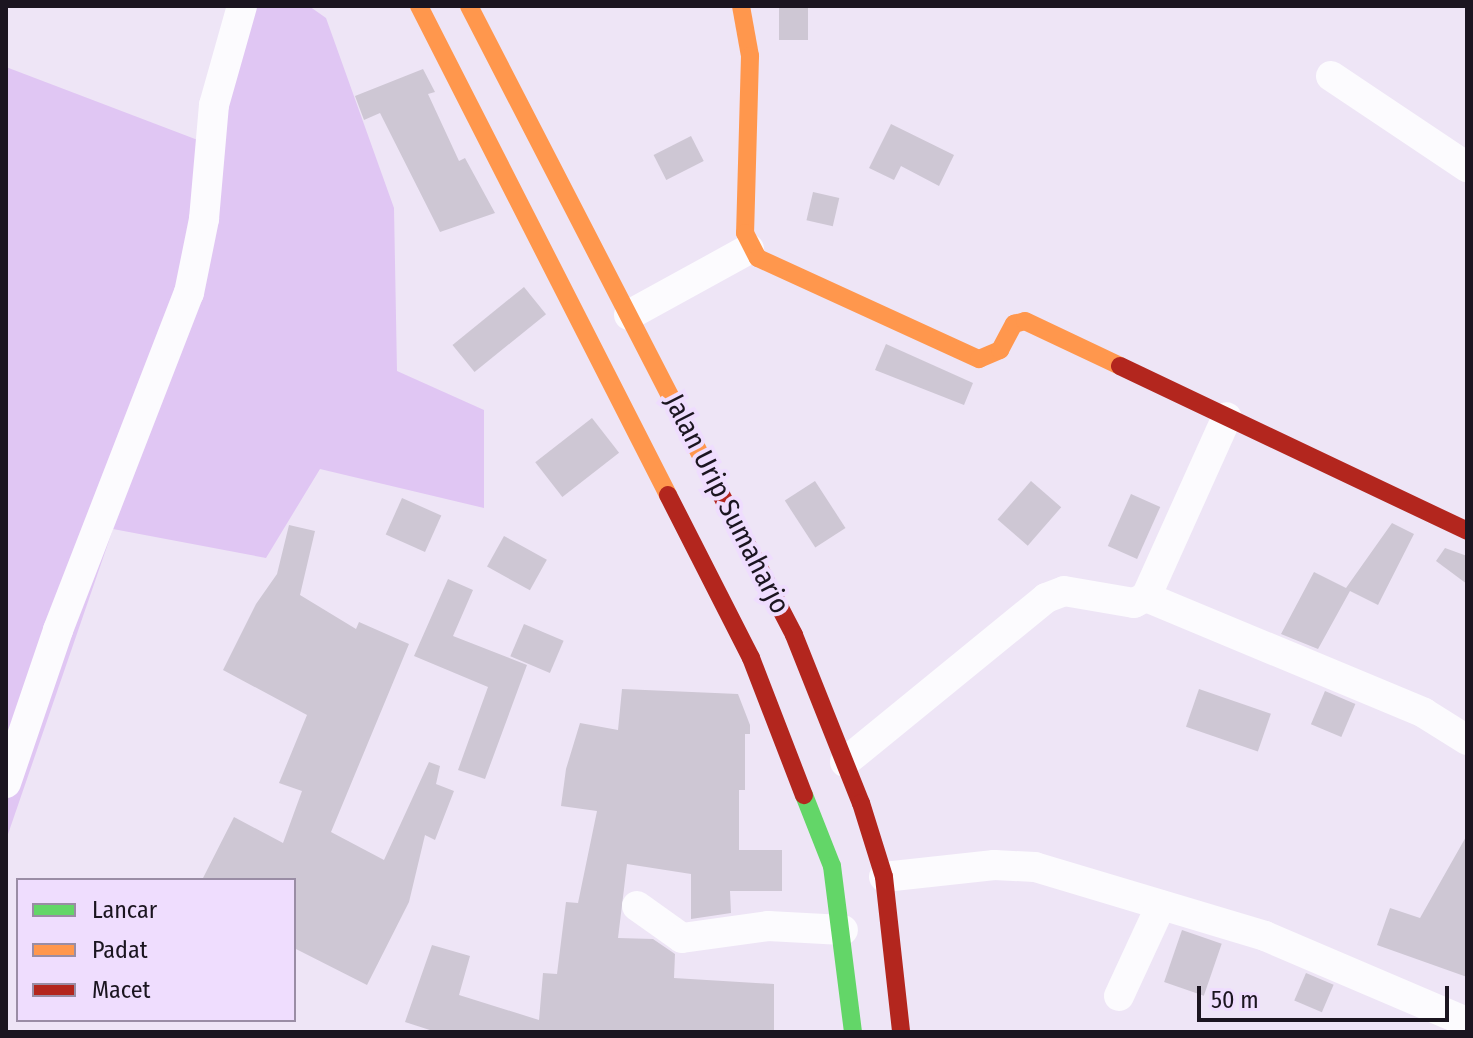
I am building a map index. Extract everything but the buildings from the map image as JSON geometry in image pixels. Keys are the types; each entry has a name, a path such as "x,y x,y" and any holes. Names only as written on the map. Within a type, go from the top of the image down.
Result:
{"main road":[{"name":"Jalan Urip Sumaharjo","path":"419,6 751,658 817,822 843,930 853,1032"},
{"name":"Jalan Urip Sumaharjo","path":"469,6 794,635 845,762 884,877 901,1032"},
{"path":"741,6 750,56 749,249 803,280 979,359 1000,350 1014,324 1025,321 1467,531"}],"street":[{"path":"6,783 58,630 189,293 204,219 214,105 242,6"},
{"path":"1331,76 1467,167"},
{"path":"629,315 749,249"},
{"path":"845,762 1046,598 1064,591 1134,603 1146,597 1227,417"},
{"path":"1146,597 1424,713 1467,740"},
{"path":"884,877 980,865 1035,867 1265,936 1467,1022"},
{"path":"1119,996 1161,905"},
{"path":"637,906 682,938 768,926 843,930"}],"shaded area":[{"path":"231,6 309,6 326,18 394,208 397,371 484,410 484,508 320,469 266,558 113,529 6,840 6,67 203,142"}],"traffic: fast":[{"path":"804,795 832,866 853,1032"}],"traffic: slow":[{"path":"419,6 668,495"},
{"path":"469,6 715,483"},
{"path":"741,6 750,56 745,233 758,258 979,359 1000,350 1014,324 1025,321 1120,366"}],"traffic: jam":[{"path":"1120,366 1467,531"},
{"path":"715,483 794,635 861,803 884,877 901,1032"},
{"path":"668,495 751,658 804,795"}]}
